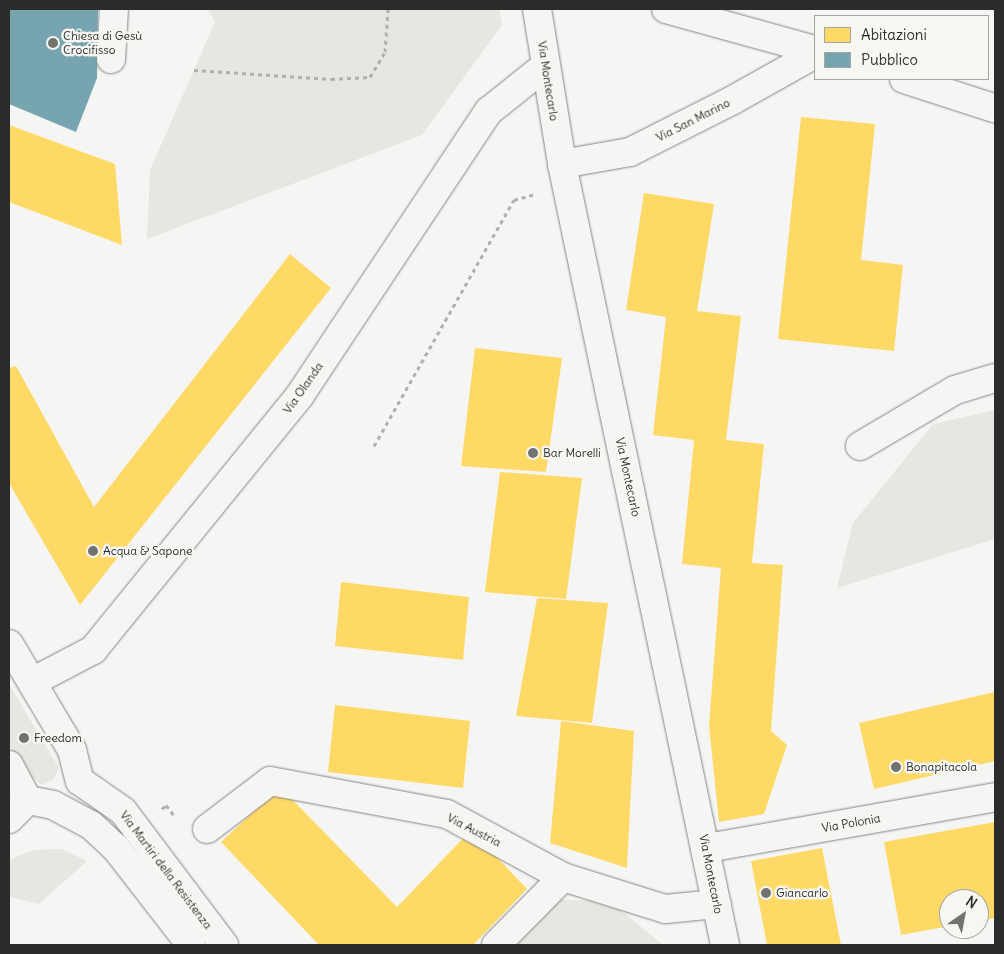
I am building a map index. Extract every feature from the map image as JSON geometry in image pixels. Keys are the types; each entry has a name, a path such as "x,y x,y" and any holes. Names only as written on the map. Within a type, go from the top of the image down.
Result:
{"street":[{"path":"111,59 114,9"},
{"name":"Via Montecarlo","path":"537,9 544,67 564,175 725,945"},
{"name":"Via San Marino","path":"666,9 814,52"},
{"name":"Via San Marino","path":"564,175 630,152 734,100 814,53"},
{"name":"Via Olanda","path":"32,682 93,650 106,635 300,396 490,111 544,67"},
{"path":"907,80 995,110"},
{"path":"860,446 955,390 995,378"},
{"path":"9,644 72,750 80,781 9,819"},
{"path":"9,765 41,802"},
{"name":"Via Martiri della Resistenza","path":"80,781 123,811 224,945"},
{"name":"Via Austria","path":"207,829 270,781 447,814 563,877 665,909 717,904"},
{"name":"Via Polonia","path":"706,848 995,798"},
{"name":"Via Martiri della Resistenza","path":"41,802 91,825 114,847 191,945"},
{"path":"496,945 563,877"}],"path":[{"path":"194,70 331,79 370,77 385,52 388,9"},
{"path":"374,446 514,200 564,175"}],"shaded area":[{"path":"208,9 499,9 502,25 422,135 147,239 150,170 215,22"},
{"path":"995,410 995,539 837,588 853,523 933,424"},
{"path":"9,684 59,768 53,780 42,785 26,773 9,745"},
{"path":"61,849 87,861 39,904 9,897 9,860 33,850"},
{"path":"553,899 611,902 663,945 510,945"}],"building: Abitazioni":[{"path":"801,117 875,124 861,260 903,265 894,351 778,339"},
{"path":"9,125 115,164 122,245 9,202"},
{"path":"644,193 714,204 697,311 741,316 726,440 764,444 752,563 783,565 771,731 787,745 764,814 719,822 709,726 721,568 682,564 694,440 653,435 666,317 626,310"},
{"path":"290,254 331,288 80,605 9,483 9,368 16,366 94,507"},
{"path":"475,348 562,358 546,472 461,466"},
{"path":"500,472 582,478 566,599 485,592"},
{"path":"341,582 469,597 463,660 335,646"},
{"path":"537,598 608,603 592,723 516,716"},
{"path":"995,692 995,761 874,789 859,723"},
{"path":"335,705 470,721 463,788 328,772"},
{"path":"561,721 634,731 627,868 550,843"},
{"path":"280,787 397,907 471,830 527,889 473,945 319,945 221,842"},
{"path":"995,822 995,918 989,919 989,889 939,889 939,928 901,935 884,842"},
{"path":"822,848 841,945 767,945 751,861"}],"building: Pubblico":[{"name":"Chiesa di Gesù Crocifisso","path":"9,9 98,9 97,78 76,132 9,104"}],"place":[{"name":"Chiesa di Gesù Crocifisso","path":"53,43"},
{"name":"Bar Morelli","path":"533,453"},
{"name":"Acqua & Sapone","path":"93,551"},
{"name":"Freedom","path":"24,738"},
{"name":"Bonapitacola","path":"896,767"},
{"name":"Giancarlo","path":"766,893"}]}
